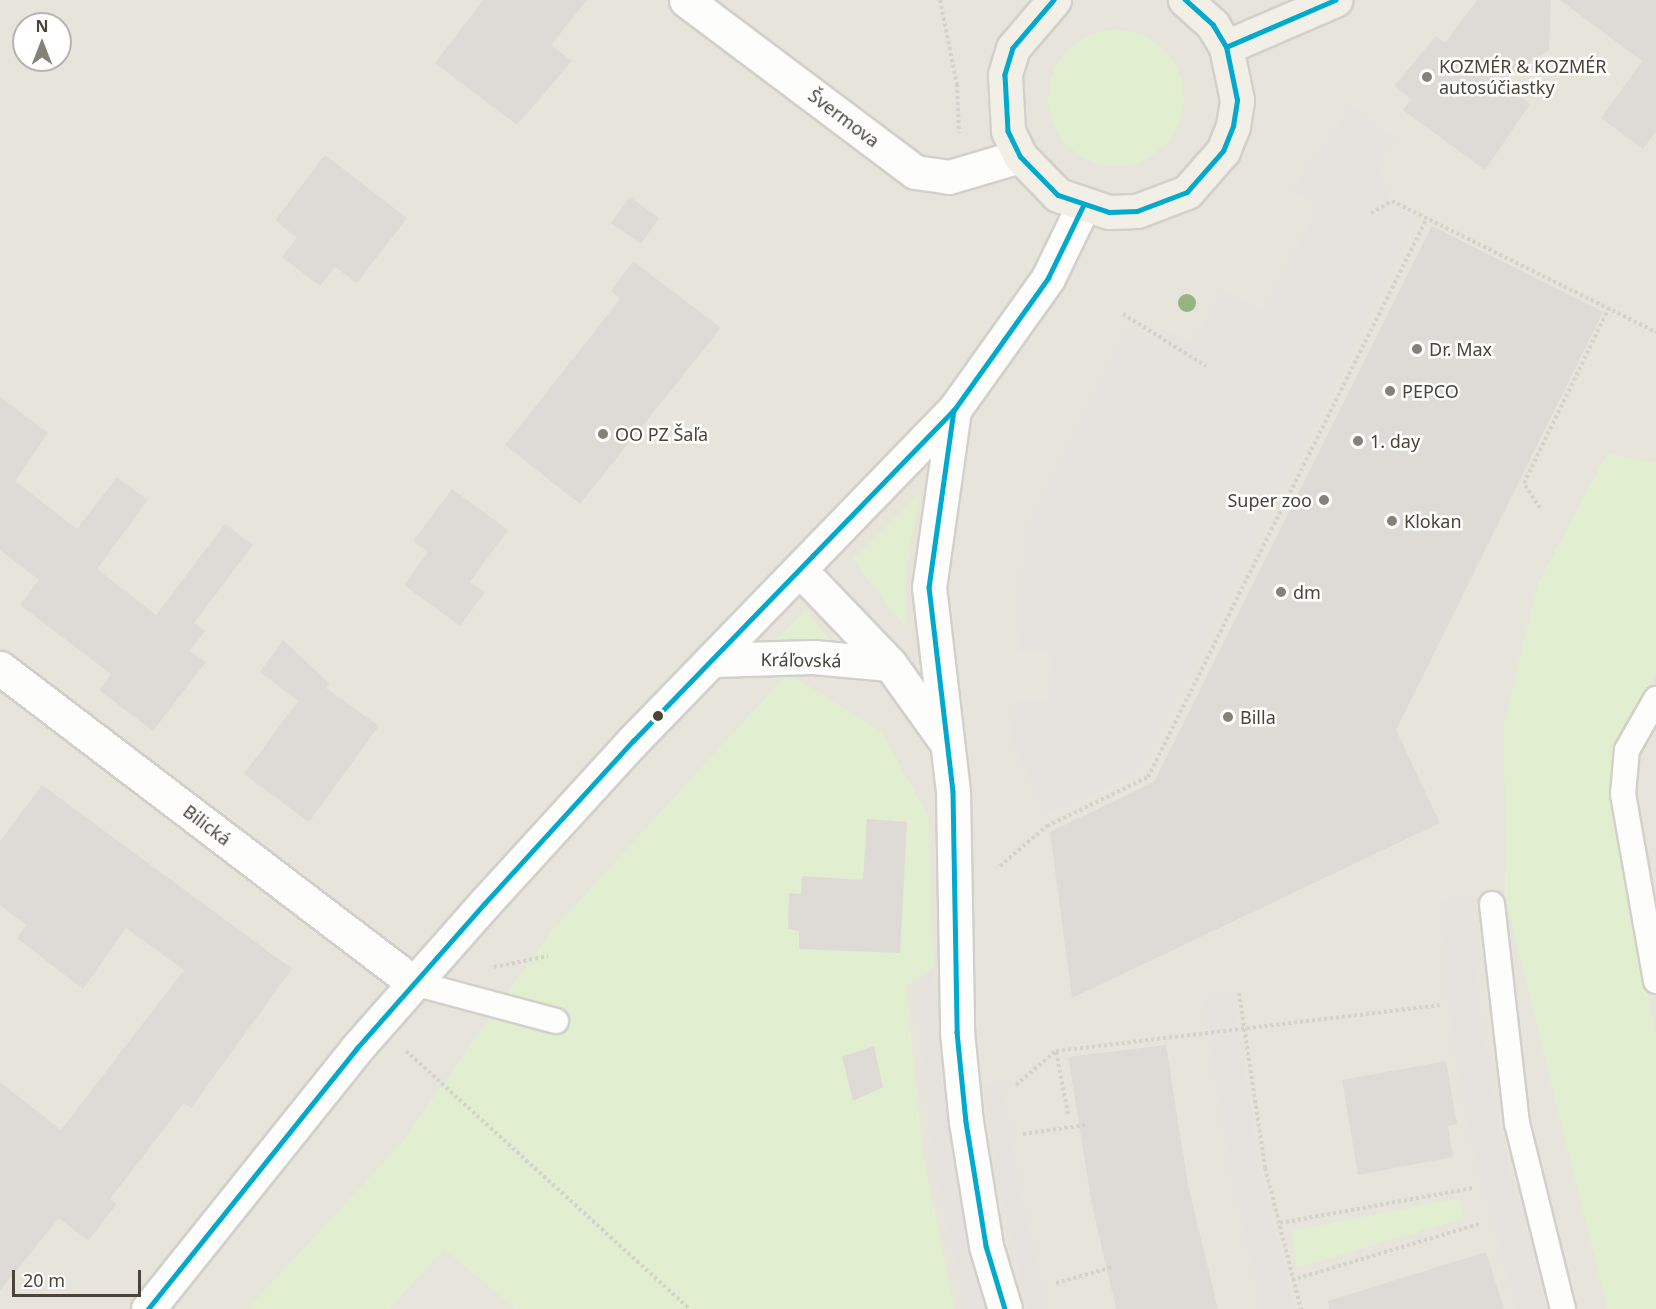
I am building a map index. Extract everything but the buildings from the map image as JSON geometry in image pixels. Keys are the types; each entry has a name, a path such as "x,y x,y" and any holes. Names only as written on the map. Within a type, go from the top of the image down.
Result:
{"main road":[{"path":"1054,0 1028,24 1005,75 1008,130 1020,156 1058,195 1083,206 1137,211 1187,192 1207,174 1233,126 1235,81 1226,47 1213,25 1185,0"},
{"path":"1226,47 1335,0"}],"street":[{"name":"Švermova","path":"686,0 915,172 949,177 1020,156"},
{"path":"148,1309 414,983 712,660 954,410 1048,278 1083,206"},
{"name":"Kráľovská","path":"954,410 928,587 944,740 953,792 957,1032 964,1100 975,1188 1005,1309"},
{"name":"Kráľovská","path":"800,570 891,664 944,740"},
{"name":"Kráľovská","path":"712,660 813,657 891,664"},
{"name":"Bilická","path":"0,668 414,983"}],"lane":[{"path":"1656,699 1627,750 1623,794 1656,981"},
{"path":"1492,904 1517,1124 1563,1309"},
{"path":"414,983 556,1021"}],"path":[{"path":"940,0 957,84 959,138 954,144"},
{"path":"1371,213 1392,201 1656,332"},
{"path":"1000,866 1047,826 1148,777 1427,218"},
{"path":"1539,508 1524,483 1609,308"},
{"path":"1123,314 1206,366"},
{"path":"1239,993 1265,1168 1301,1309"},
{"path":"1016,1085 1056,1051 1439,1005"},
{"path":"378,1027 690,1309"},
{"path":"1056,1051 1068,1114"},
{"path":"1023,1134 1086,1125"},
{"path":"1280,1224 1473,1188"},
{"path":"1292,1280 1482,1224"},
{"path":"1056,1283 1113,1267"}],"shaded area":[{"path":"0,0 1656,0 1656,1309 0,1309"},
{"path":"1352,105 1396,139 1379,163 1391,196 1388,204 1416,218 1139,772 1047,816 1009,737 1013,700 1048,701 1050,654 1017,650 1025,530 1127,326 1155,339 1161,328 1192,342 1221,289 1263,309 1317,208 1291,190"},
{"path":"1472,896 1481,1011 1504,1148 1547,1309 1515,1309 1467,1131 1447,1005 1439,899"},
{"path":"933,967 953,1159 986,1309 965,1309 932,1164 915,987"},
{"path":"1233,990 1260,1167 1295,1309 1261,1309 1230,1176 1201,995"},
{"path":"1002,1079 1022,1195 1049,1309 1027,1309 1001,1198 983,1088"}],"green space":[{"path":"1116,30 1142,35 1154,41 1164,50 1173,60 1179,72 1184,98 1179,124 1173,136 1164,146 1154,155 1142,161 1116,166 1090,161 1078,155 1068,146 1059,136 1053,124 1048,98 1053,72 1059,60 1068,50 1078,41 1090,35"},
{"path":"1607,454 1656,463 1656,671 1614,753 1613,808 1656,1037 1656,1309 1607,1309 1505,897 1504,724 1538,583"},
{"path":"920,493 907,565 905,628 853,559"},
{"path":"805,610 836,647 772,644"},
{"path":"788,673 881,731 929,818 933,967 906,986 923,1155 955,1309 515,1309 444,1249 389,1309 247,1309 399,1146 550,933"},
{"path":"1459,1198 1464,1218 1297,1268 1291,1231"}],"transit line":[{"path":"1054,0 1013,48 1005,75 1008,131 1020,156 1058,195 1109,212 1137,211 1187,192 1223,151 1233,126 1237,100 1226,47 1213,25 1185,0"},
{"path":"1226,47 1335,0"},
{"path":"148,1309 357,1048 484,904 633,741 954,410 1048,278 1083,206"},
{"path":"954,410 929,587 953,792 957,1032 966,1122 986,1246 1005,1309"}],"place":[{"name":"KOZMÉR & KOZMÉR autosúčiastky","path":"1427,77"},
{"name":"Dr. Max","path":"1417,349"},
{"name":"PEPCO","path":"1390,391"},
{"name":"OO PZ Šaľa","path":"603,434"},
{"name":"1. day","path":"1358,441"},
{"name":"Super zoo","path":"1324,500"},
{"name":"Klokan","path":"1392,521"},
{"name":"dm","path":"1281,592"},
{"name":"Billa","path":"1228,717"}]}
